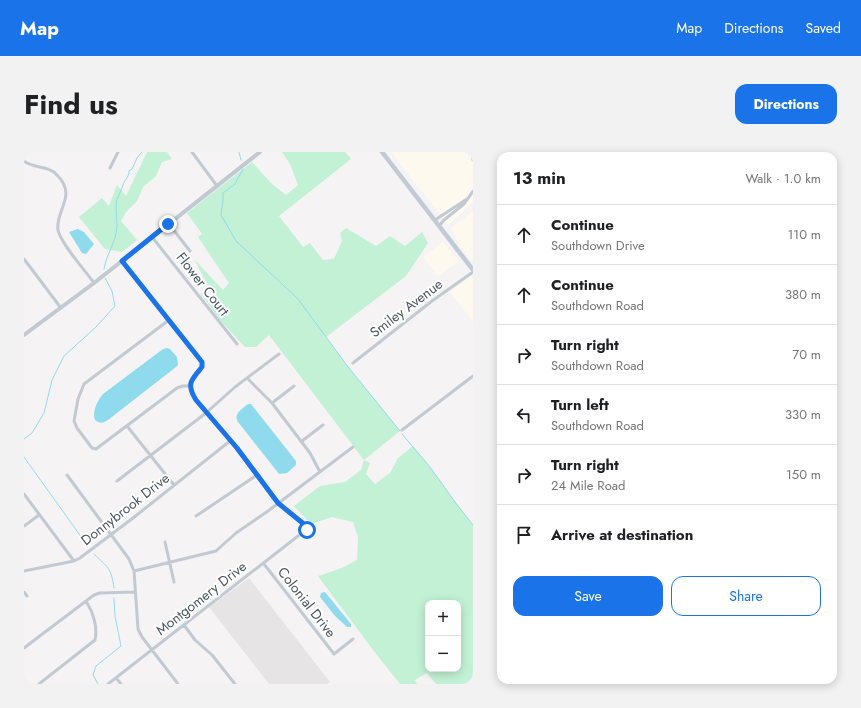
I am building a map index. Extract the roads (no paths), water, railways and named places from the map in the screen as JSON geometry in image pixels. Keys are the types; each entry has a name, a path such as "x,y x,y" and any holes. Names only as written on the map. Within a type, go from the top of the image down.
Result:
{"main road":[{"path":"382,152 473,271"}],"street":[{"path":"110,168 118,152"},
{"path":"192,152 217,186"},
{"path":"24,335 122,261 260,152"},
{"path":"472,152 473,160"},
{"path":"24,161 27,164 52,170 63,183 65,204 58,218 60,234 64,243 94,282"},
{"path":"439,226 464,204 473,191"},
{"path":"435,220 468,198"},
{"path":"169,224 190,251"},
{"name":"Flower Court","path":"152,237 237,344"},
{"path":"24,260 61,308"},
{"path":"122,261 203,364 193,376 190,386 193,396 237,448 278,503"},
{"name":"Smiley Avenue","path":"353,363 473,271"},
{"path":"169,320 86,383 82,388 74,415 74,421 77,428 92,448 95,449 177,388 182,386 190,386"},
{"path":"117,481 206,413 247,378 279,354"},
{"path":"402,430 473,376"},
{"path":"247,378 272,403 302,441 320,472"},
{"path":"272,403 294,386"},
{"path":"302,441 323,424"},
{"path":"127,426 174,485"},
{"name":"Donnybrook Drive","path":"24,571 74,561 110,535 230,441"},
{"path":"134,571 216,551 236,534 353,447"},
{"path":"196,516 257,475"},
{"path":"67,476 129,559 134,571 138,629 152,651 178,684"},
{"path":"24,494 74,561"},
{"name":"Montgomery Drive","path":"108,684 308,529 278,503"},
{"path":"24,526 39,515"},
{"path":"165,542 174,582"},
{"name":"Colonial Drive","path":"264,564 334,654 353,639"},
{"path":"24,592 27,596"},
{"path":"24,648 94,595 100,593 135,592"},
{"path":"39,684 95,640 96,632 93,618 86,601"},
{"path":"184,625 195,640 216,659 235,684"},
{"path":"116,678 121,684"}],"water":[{"path":"78,229 84,232 94,244 86,254 82,253 69,232"},
{"path":"163,349 170,349 177,357 178,365 176,367 105,422 102,423 95,420 94,414 96,407 103,394"},
{"path":"248,404 251,404 296,461 296,465 287,473 279,474 238,422 237,414"},
{"path":"325,592 351,624 351,627 347,627 335,616 320,597 321,593"}],"waterway":[{"path":"104,269 116,233 117,199 129,171 132,169 137,158 142,152"},
{"path":"239,152 241,160"},
{"path":"243,169 235,184 223,193 221,215 236,241 298,299 349,368 400,431"},
{"path":"24,439 32,433 44,413 52,380 64,356 96,327 115,306 112,291 105,278"},
{"path":"402,434 430,467 473,525"},
{"path":"24,457 87,545"},
{"path":"94,554 108,568 112,576 114,588"},
{"path":"98,684 93,675 96,666 121,646 115,616 114,598"}]}
